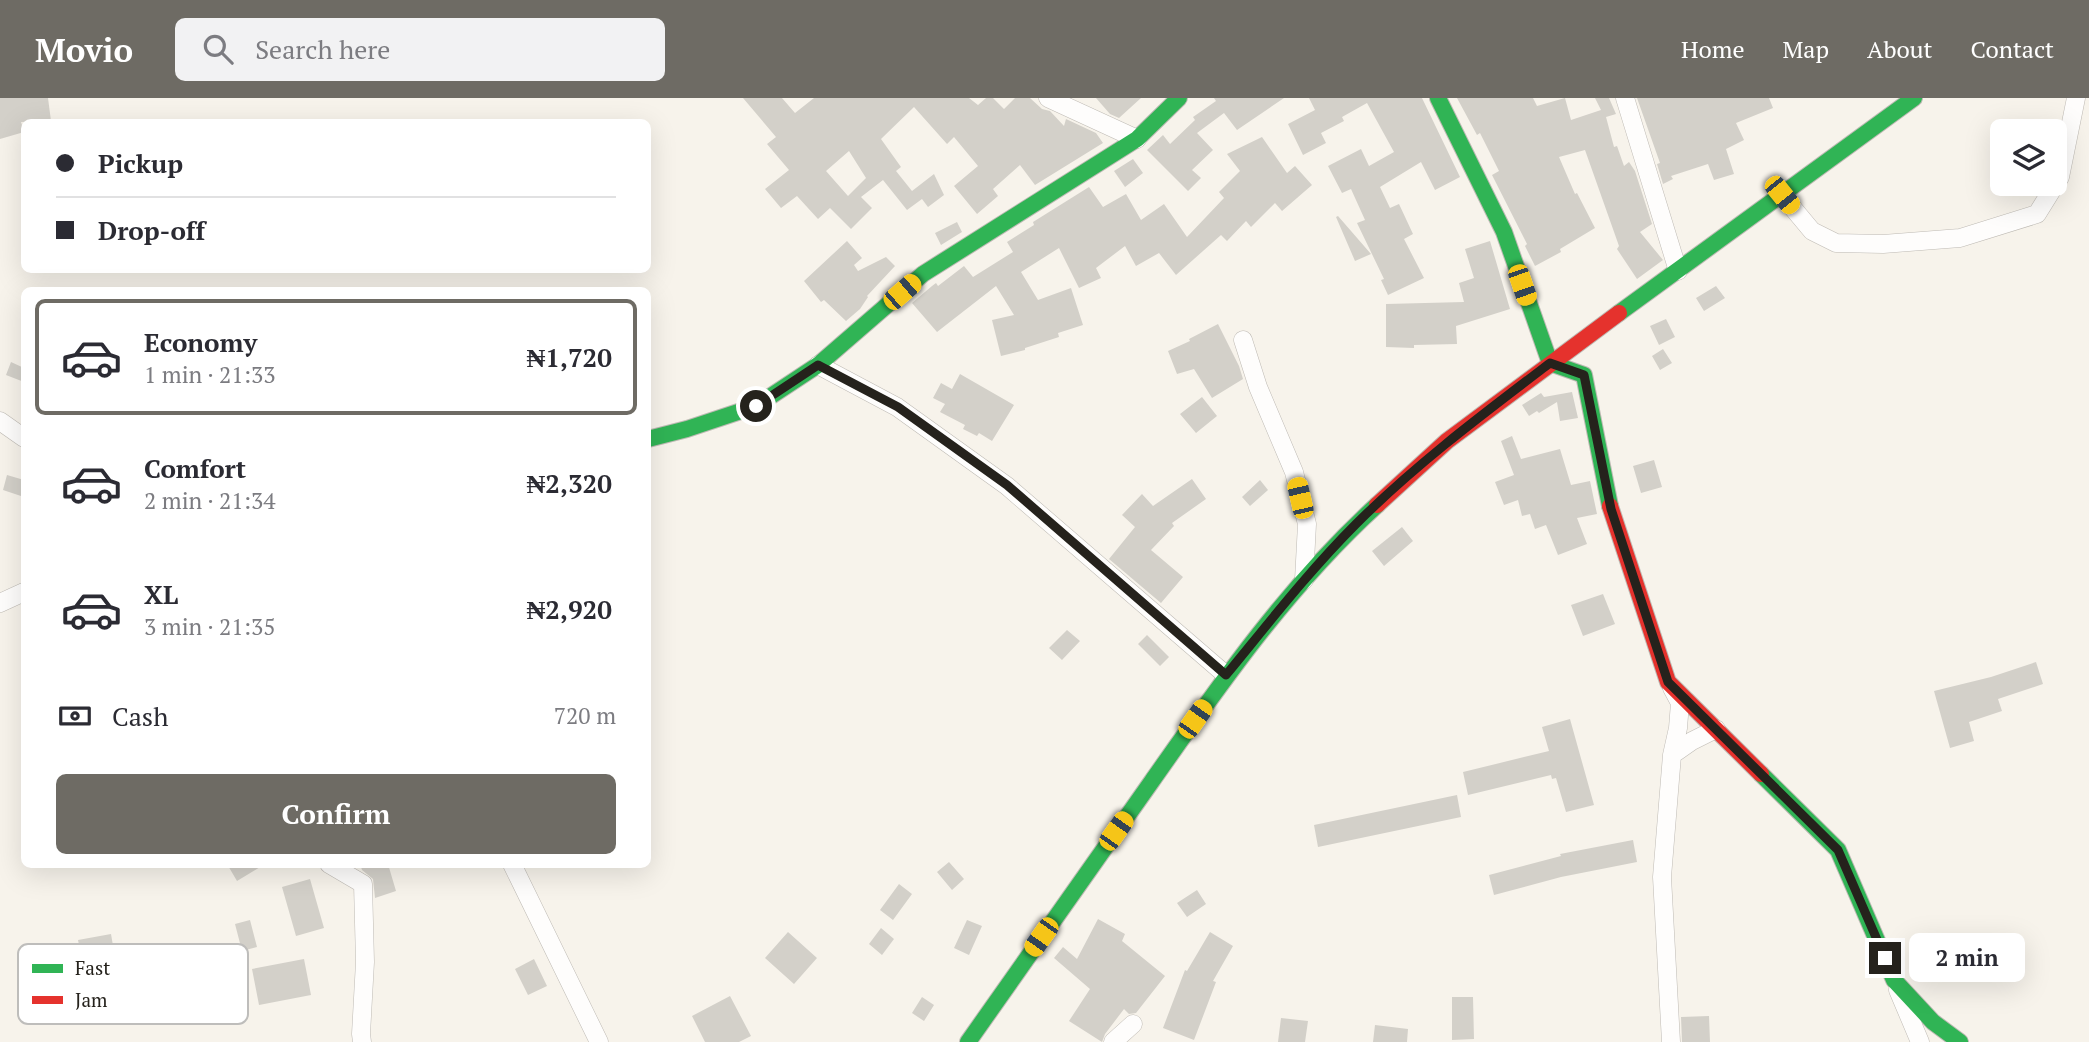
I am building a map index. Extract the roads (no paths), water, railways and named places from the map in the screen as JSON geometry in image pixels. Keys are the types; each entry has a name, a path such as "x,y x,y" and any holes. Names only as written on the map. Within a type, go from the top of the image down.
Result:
{"street":[{"path":"1048,98 1137,139"},
{"path":"651,438 756,406 818,365 923,274 1137,139 1179,98"},
{"path":"1438,98 1504,232 1550,363"},
{"path":"1625,98 1678,271"},
{"path":"968,1042 1226,675 1304,580 1356,524 1447,441 1914,98"},
{"path":"1782,195 1812,231 1836,243 1883,244 1960,238 2037,214 2060,177 2076,98"},
{"path":"1243,340 1258,387 1294,472 1307,524 1304,580"},
{"path":"1550,363 1584,375 1611,509 1668,682 1680,703 1672,755 1662,877 1671,1042"},
{"path":"818,365 898,407 1007,485 1226,675"},
{"path":"0,421 21,436"},
{"path":"0,603 21,594"},
{"path":"1668,682 1838,850 1920,1042"},
{"path":"1672,755 1716,729"},
{"path":"336,868 363,884 365,961 362,1042"},
{"path":"514,868 599,1042"},
{"path":"1894,980 1933,1022 1960,1042"},
{"path":"1112,1042 1133,1024"}]}
